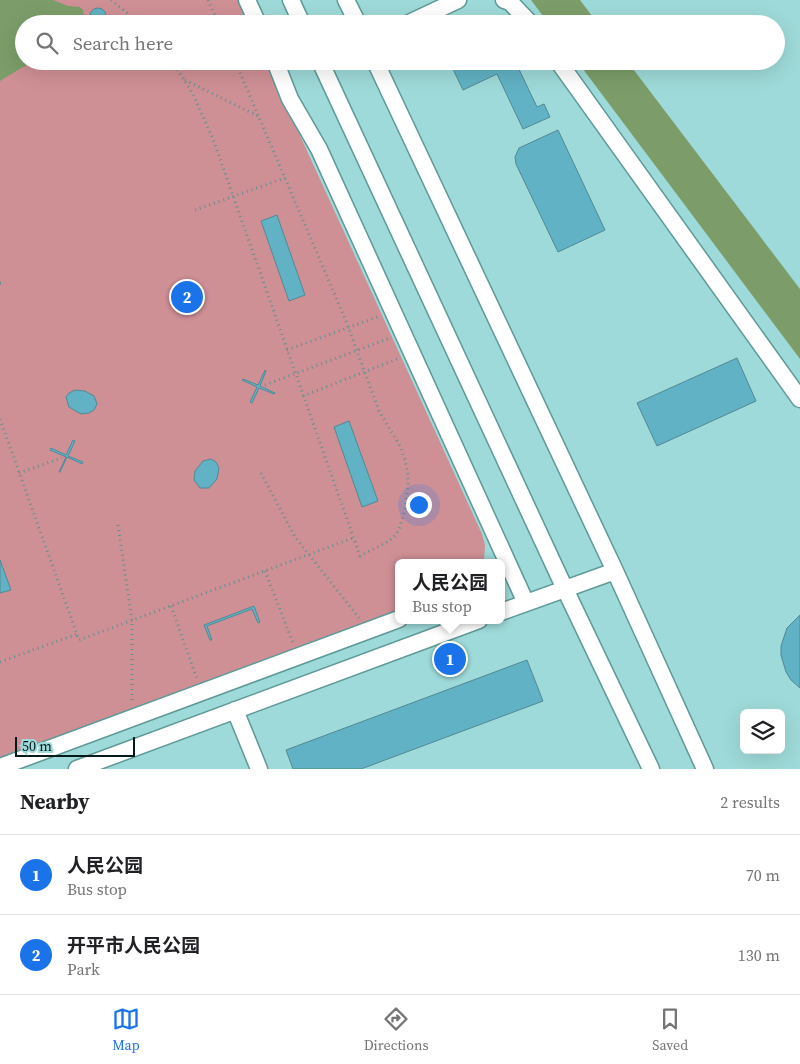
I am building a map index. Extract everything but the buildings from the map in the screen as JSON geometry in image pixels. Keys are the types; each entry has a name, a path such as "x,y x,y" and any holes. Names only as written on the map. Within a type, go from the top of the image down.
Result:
{"street":[{"path":"247,0 254,15"},
{"path":"291,0 298,15"},
{"path":"346,0 354,15"},
{"path":"426,15 458,0"},
{"path":"504,0 510,2 522,15"},
{"path":"279,70 290,98 319,149 411,353 499,559"},
{"path":"324,70 565,589 651,769"},
{"path":"379,70 705,769"},
{"path":"564,70 800,399"},
{"path":"505,611 614,571"},
{"path":"507,579 526,603"},
{"path":"0,766 395,620"},
{"path":"77,769 468,624"},
{"path":"235,710 259,769"}],"path":[{"path":"111,0 129,15"},
{"path":"208,0 214,15"},
{"path":"178,70 201,110 360,556 396,535 400,527 408,486 405,460 400,446 379,411 348,328 239,70"},
{"path":"185,80 258,116"},
{"path":"195,210 285,178"},
{"path":"286,350 392,311"},
{"path":"265,385 402,333"},
{"path":"302,396 411,353"},
{"path":"0,419 79,640 353,538"},
{"path":"20,473 62,458"},
{"path":"261,473 282,516 295,537 369,630"},
{"path":"118,525 132,621 132,718"},
{"path":"264,571 298,656"},
{"path":"171,606 202,692"},
{"path":"0,662 77,634"}],"shaded area":[{"path":"0,0 238,0 245,15 15,15 15,70 270,70 482,534 485,545 484,559 395,559 395,614 0,760"},
{"path":"0,0 53,0 68,6 80,7 83,10 84,15 15,15 15,70 18,70 0,81"},
{"path":"531,0 580,0 591,15 542,15"},
{"path":"584,70 634,70 800,289 800,359"}],"place":[{"name":"开平市人民公园","path":"187,297"},
{"name":"人民公园","path":"450,659"}]}
